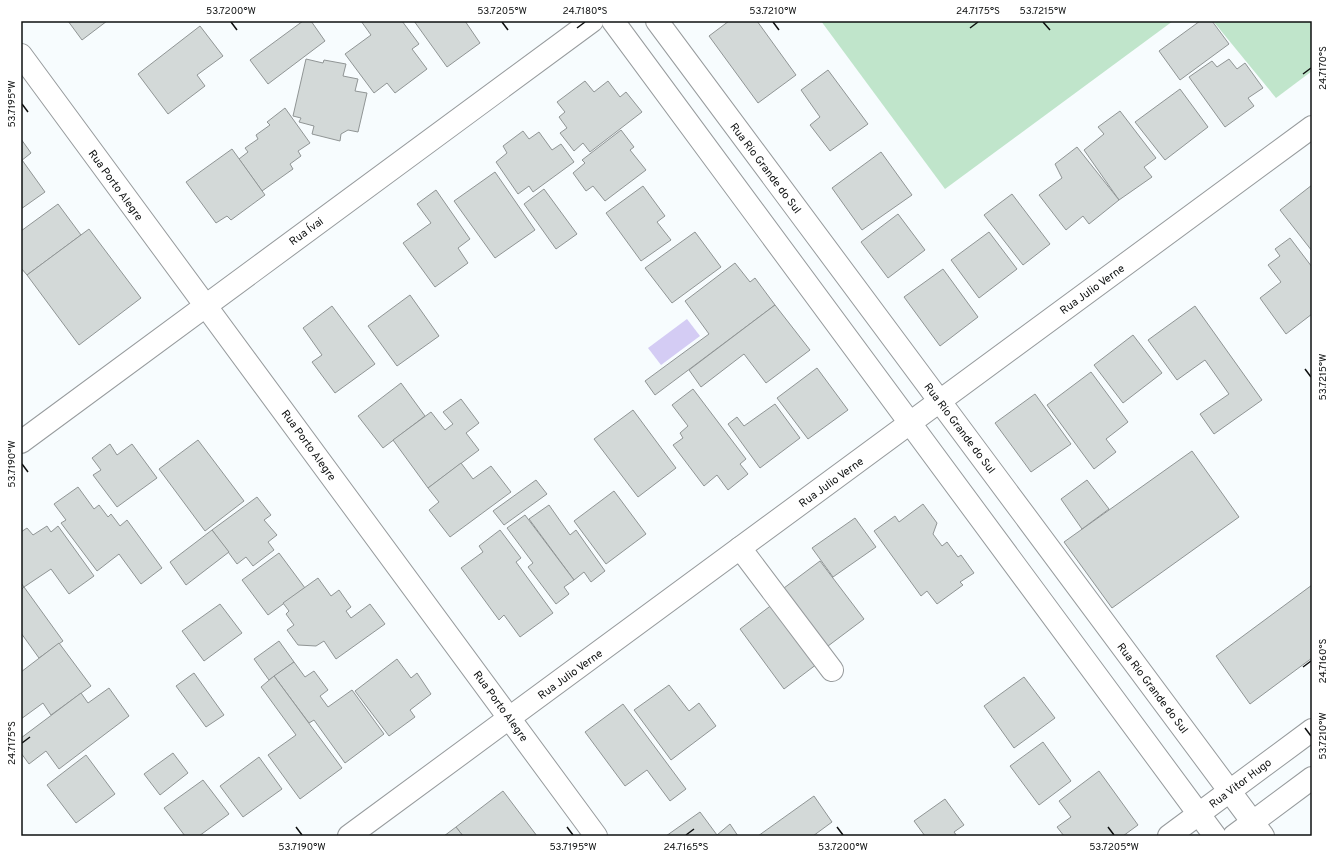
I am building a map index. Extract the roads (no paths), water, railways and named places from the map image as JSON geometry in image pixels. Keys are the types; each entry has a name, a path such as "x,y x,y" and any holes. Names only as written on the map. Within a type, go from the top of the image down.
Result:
{"street":[{"name":"Rua Ívai","path":"21,442 592,21"},
{"path":"613,21 1215,836"},
{"name":"Rua Rio Grande do Sul","path":"657,21 1258,829"},
{"name":"Rua Porto Alegre","path":"21,55 596,836"},
{"name":"Rua Julio Verne","path":"349,836 1312,127"},
{"path":"740,548 832,670"},
{"name":"Rua Vitor Hugo","path":"1169,836 1312,730"},
{"path":"1234,836 1258,829 1312,778"}]}
